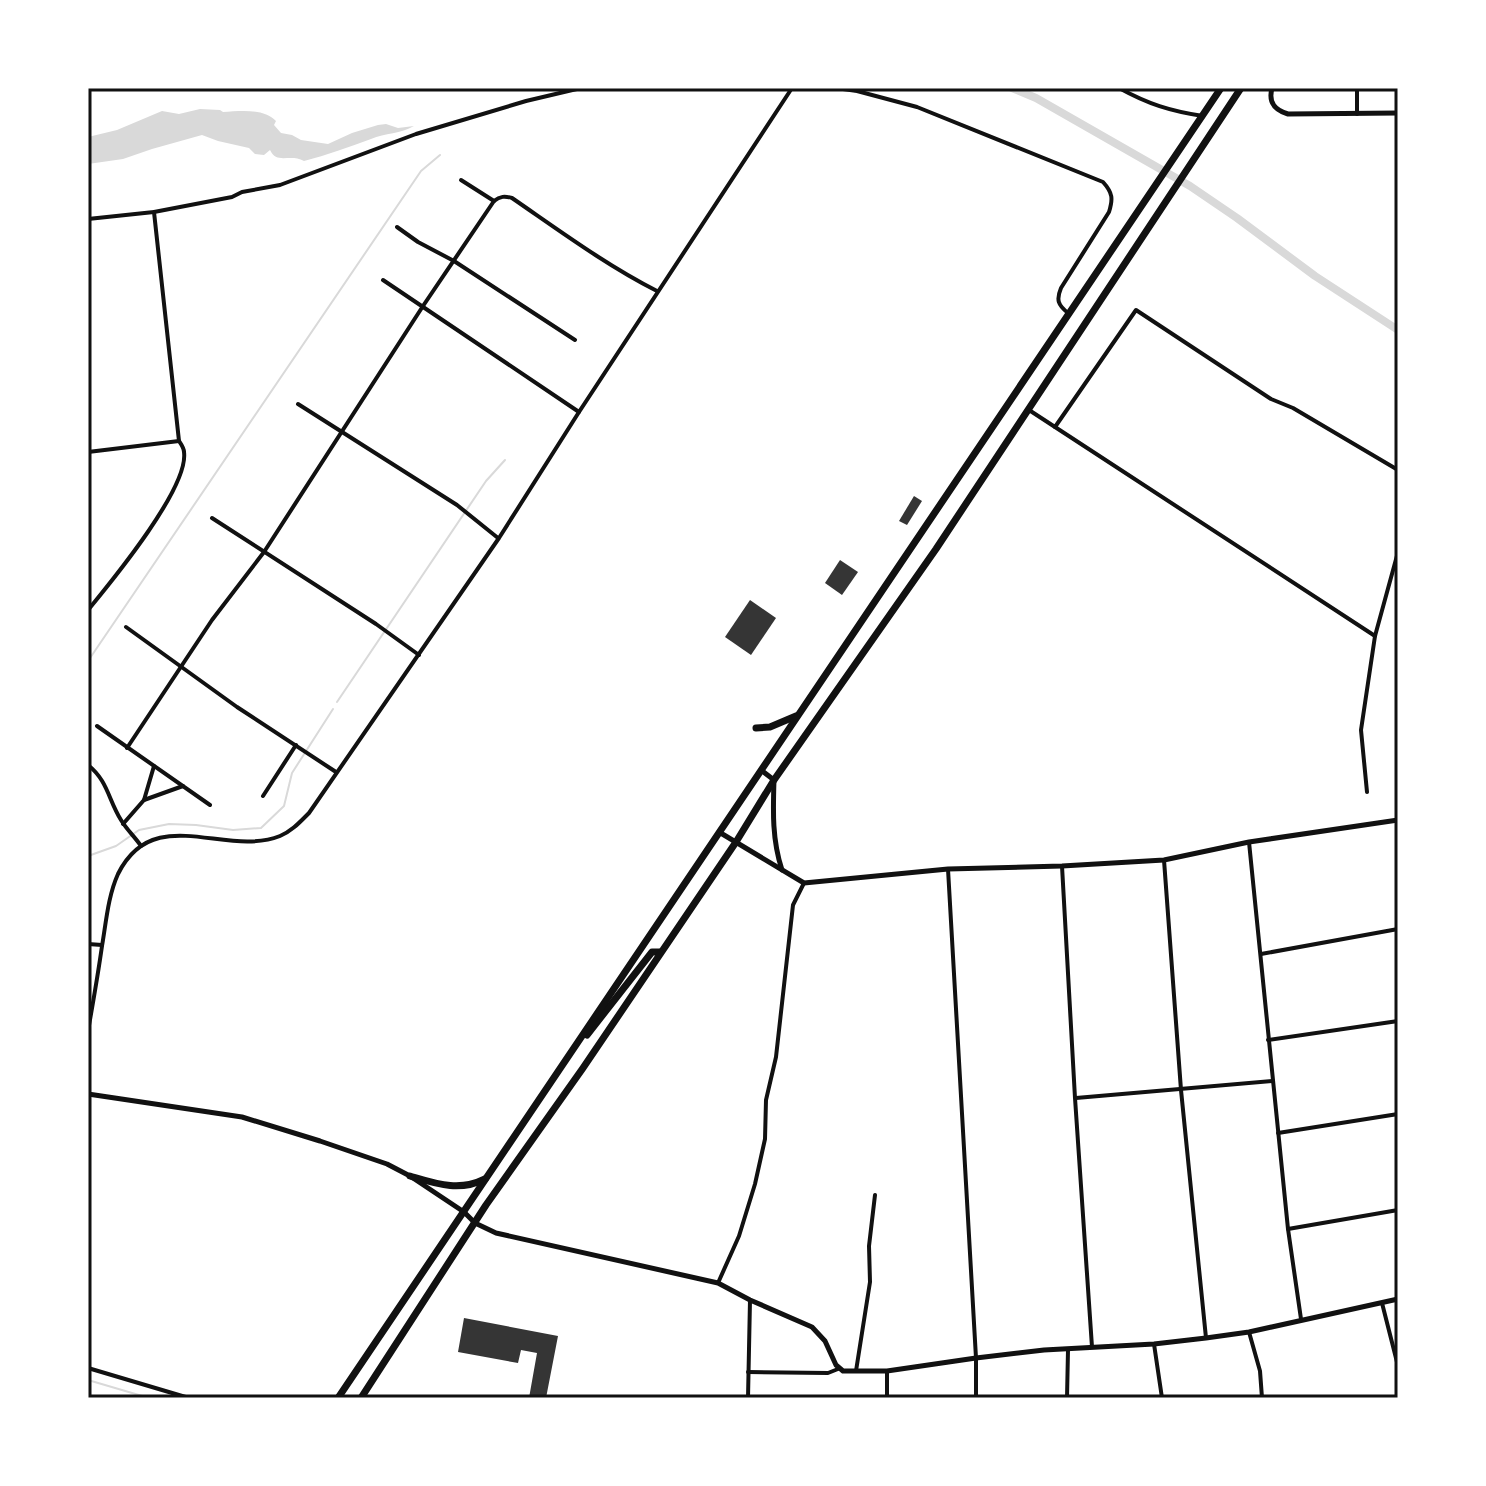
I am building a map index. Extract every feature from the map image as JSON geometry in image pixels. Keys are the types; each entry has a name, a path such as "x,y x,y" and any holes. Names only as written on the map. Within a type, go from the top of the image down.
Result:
{"highway":[{"path":"338,1398 1221,88"},
{"path":"361,1398 475,1223 736,842 774,780 936,549 1241,88"},
{"path":"918,538 936,549"},
{"path":"756,728 770,727 799,714"},
{"path":"576,1044 582,1041 652,952 660,952"},
{"path":"410,1176 459,1187 488,1177"}],"street":[{"path":"88,219 154,212 280,185 416,134 581,88"},
{"path":"88,1031 108,910 118,874 127,860 139,844 172,835 252,840 278,837 309,813 499,538 792,88"},
{"path":"836,88 917,107 1103,182 1111,191 1109,212 1057,297 1059,306 1070,315"},
{"path":"1119,88 1171,111 1203,116"},
{"path":"1132,88 1133,96"},
{"path":"1272,88 1270,97 1273,105 1288,114 1398,113"},
{"path":"1357,88 1357,114"},
{"path":"461,180 494,201"},
{"path":"127,748 212,620 264,552 340,431 494,201 499,197 512,198 585,250 657,291"},
{"path":"88,610 122,569 165,507 181,471 185,452 179,441 154,212"},
{"path":"397,227 575,340"},
{"path":"383,280 579,412"},
{"path":"1055,427 1136,310 1271,399 1293,408 1398,470"},
{"path":"298,404 457,505 499,538"},
{"path":"1027,408 1375,636"},
{"path":"88,452 179,441"},
{"path":"212,518 419,655"},
{"path":"1367,792 1361,730 1375,636 1398,552"},
{"path":"126,627 237,707 336,772"},
{"path":"97,726 210,805"},
{"path":"263,796 296,745"},
{"path":"88,765 102,777 123,824 139,844"},
{"path":"123,824 144,800 154,766"},
{"path":"761,770 774,780 774,833 776,853 783,871"},
{"path":"144,800 183,786"},
{"path":"719,832 804,883 948,869 1164,860 1249,842 1398,820"},
{"path":"1249,842 1277,1133 1301,1319"},
{"path":"1164,860 1181,1090 1206,1338"},
{"path":"1062,866 1092,1349"},
{"path":"948,869 976,1398"},
{"path":"718,1283 739,1236 765,1139 766,1100 776,1057 793,905 804,883"},
{"path":"1261,954 1398,929"},
{"path":"88,944 102,945"},
{"path":"1268,1040 1398,1021"},
{"path":"1075,1098 1273,1081"},
{"path":"88,1094 242,1117 387,1164 464,1212 475,1223 496,1233 718,1283 812,1327 825,1341 838,1369"},
{"path":"1277,1133 1398,1114"},
{"path":"856,1372 870,1282 869,1246 875,1195"},
{"path":"1288,1229 1398,1210"},
{"path":"748,1372 887,1371 1044,1350 1154,1344 1249,1332 1398,1299"},
{"path":"748,1398 750,1300"},
{"path":"1382,1302 1398,1366"},
{"path":"1249,1332 1260,1371 1262,1398"},
{"path":"1154,1344 1162,1398"},
{"path":"1067,1398 1068,1350"},
{"path":"88,1368 189,1398"},
{"path":"887,1371 887,1398"}],"shaded area":[{"path":"200,109 265,114 276,121 274,125 281,133 328,144 378,125 398,128 414,126 304,161 276,157 270,150 264,155 255,154 249,148 202,135 123,159 88,164 88,137 117,130 162,111 179,114"}],"building":[{"path":"914,496 922,501 907,525 899,521"},
{"path":"840,560 858,572 842,595 825,583"},
{"path":"750,600 776,618 751,655 725,637"},
{"path":"464,1318 558,1336 546,1398 529,1398 537,1353 521,1350 518,1363 458,1352"}],"waterway":[{"path":"1012,88 1036,98 1190,186 1315,276 1398,330"},
{"path":"88,661 421,171 440,155"},
{"path":"337,702 486,481 505,460"},
{"path":"88,856 116,846 139,830 169,824 233,830 261,828 284,806 292,773 333,709"},
{"path":"88,1380 149,1398"}]}
